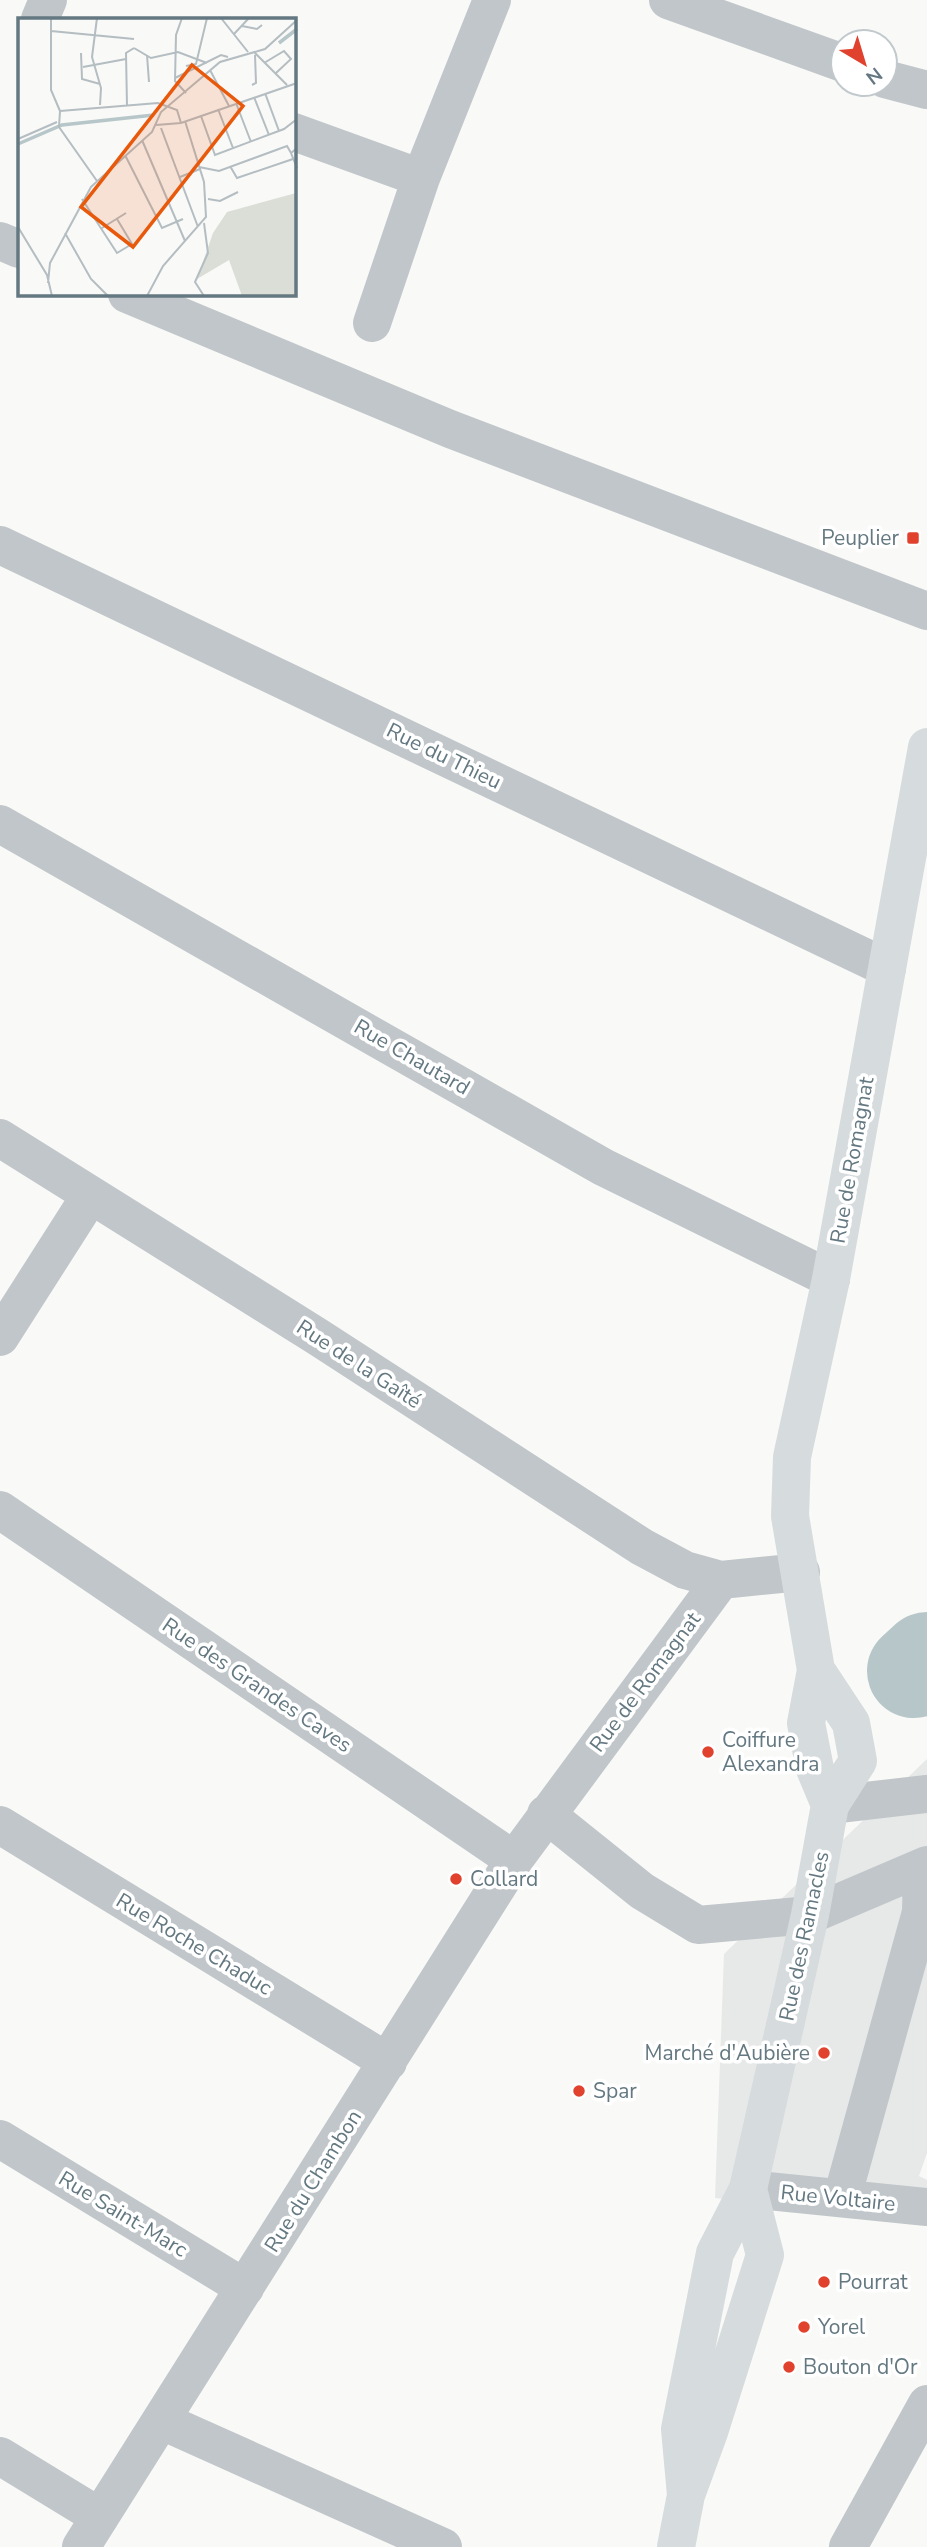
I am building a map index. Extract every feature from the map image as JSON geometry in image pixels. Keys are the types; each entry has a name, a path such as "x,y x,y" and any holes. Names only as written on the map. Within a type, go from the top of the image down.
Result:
{"main road":[{"name":"Rue de Romagnat","path":"830,1805 858,1761 850,1723 816,1670 790,1516 792,1457 831,1279 927,747"},
{"name":"Rue des Ramacles","path":"676,2547 685,2495 709,2432 765,2255 748,2189 810,1915 830,1805"}],"street":[{"path":"40,18 48,0"},
{"path":"372,323 421,178 492,0"},
{"path":"668,0 829,59"},
{"path":"899,83 927,90"},
{"path":"296,133 421,178"},
{"path":"0,241 18,249"},
{"path":"132,296 450,429 927,611"},
{"name":"Rue du Thieu","path":"0,545 887,968"},
{"name":"Rue Chautard","path":"0,824 603,1167 831,1279"},
{"name":"Rue de la Gaîté","path":"0,1138 318,1337 642,1548 685,1570 721,1580"},
{"path":"0,1337 90,1196"},
{"name":"Rue des Grandes Caves","path":"0,1510 514,1860"},
{"path":"721,1580 801,1572"},
{"name":"Rue de Romagnat","path":"546,1814 721,1580"},
{"path":"830,1805 927,1794"},
{"path":"546,1814 642,1891 698,1925 810,1915 925,1866 921,1912 842,2198"},
{"name":"Rue du Chambon","path":"90,2532 514,1860 546,1814"},
{"name":"Rue Roche Chaduc","path":"0,1825 388,2062"},
{"name":"Rue Saint-Marc","path":"0,2139 245,2288"},
{"name":"Rue Voltaire","path":"748,2189 927,2207"},
{"path":"848,2547 927,2404"},
{"path":"162,2421 443,2547"},
{"path":"0,2456 90,2532"}],"shaded area":[{"name":"Marché d'Aubière","path":"927,1759 927,2153 919,2176 927,2180 927,2223 715,2198 724,1954"}],"waterway":[{"path":"914,1671 927,1659"}],"place":[{"name":"Peuplier","path":"913,538"},
{"name":"Coiffure Alexandra","path":"708,1752"},
{"name":"Collard","path":"456,1879"},
{"name":"Marché d'Aubière","path":"824,2053"},
{"name":"Spar","path":"579,2091"},
{"name":"Pourrat","path":"824,2282"},
{"name":"Yorel","path":"804,2327"},
{"name":"Bouton d'Or","path":"789,2367"}]}
